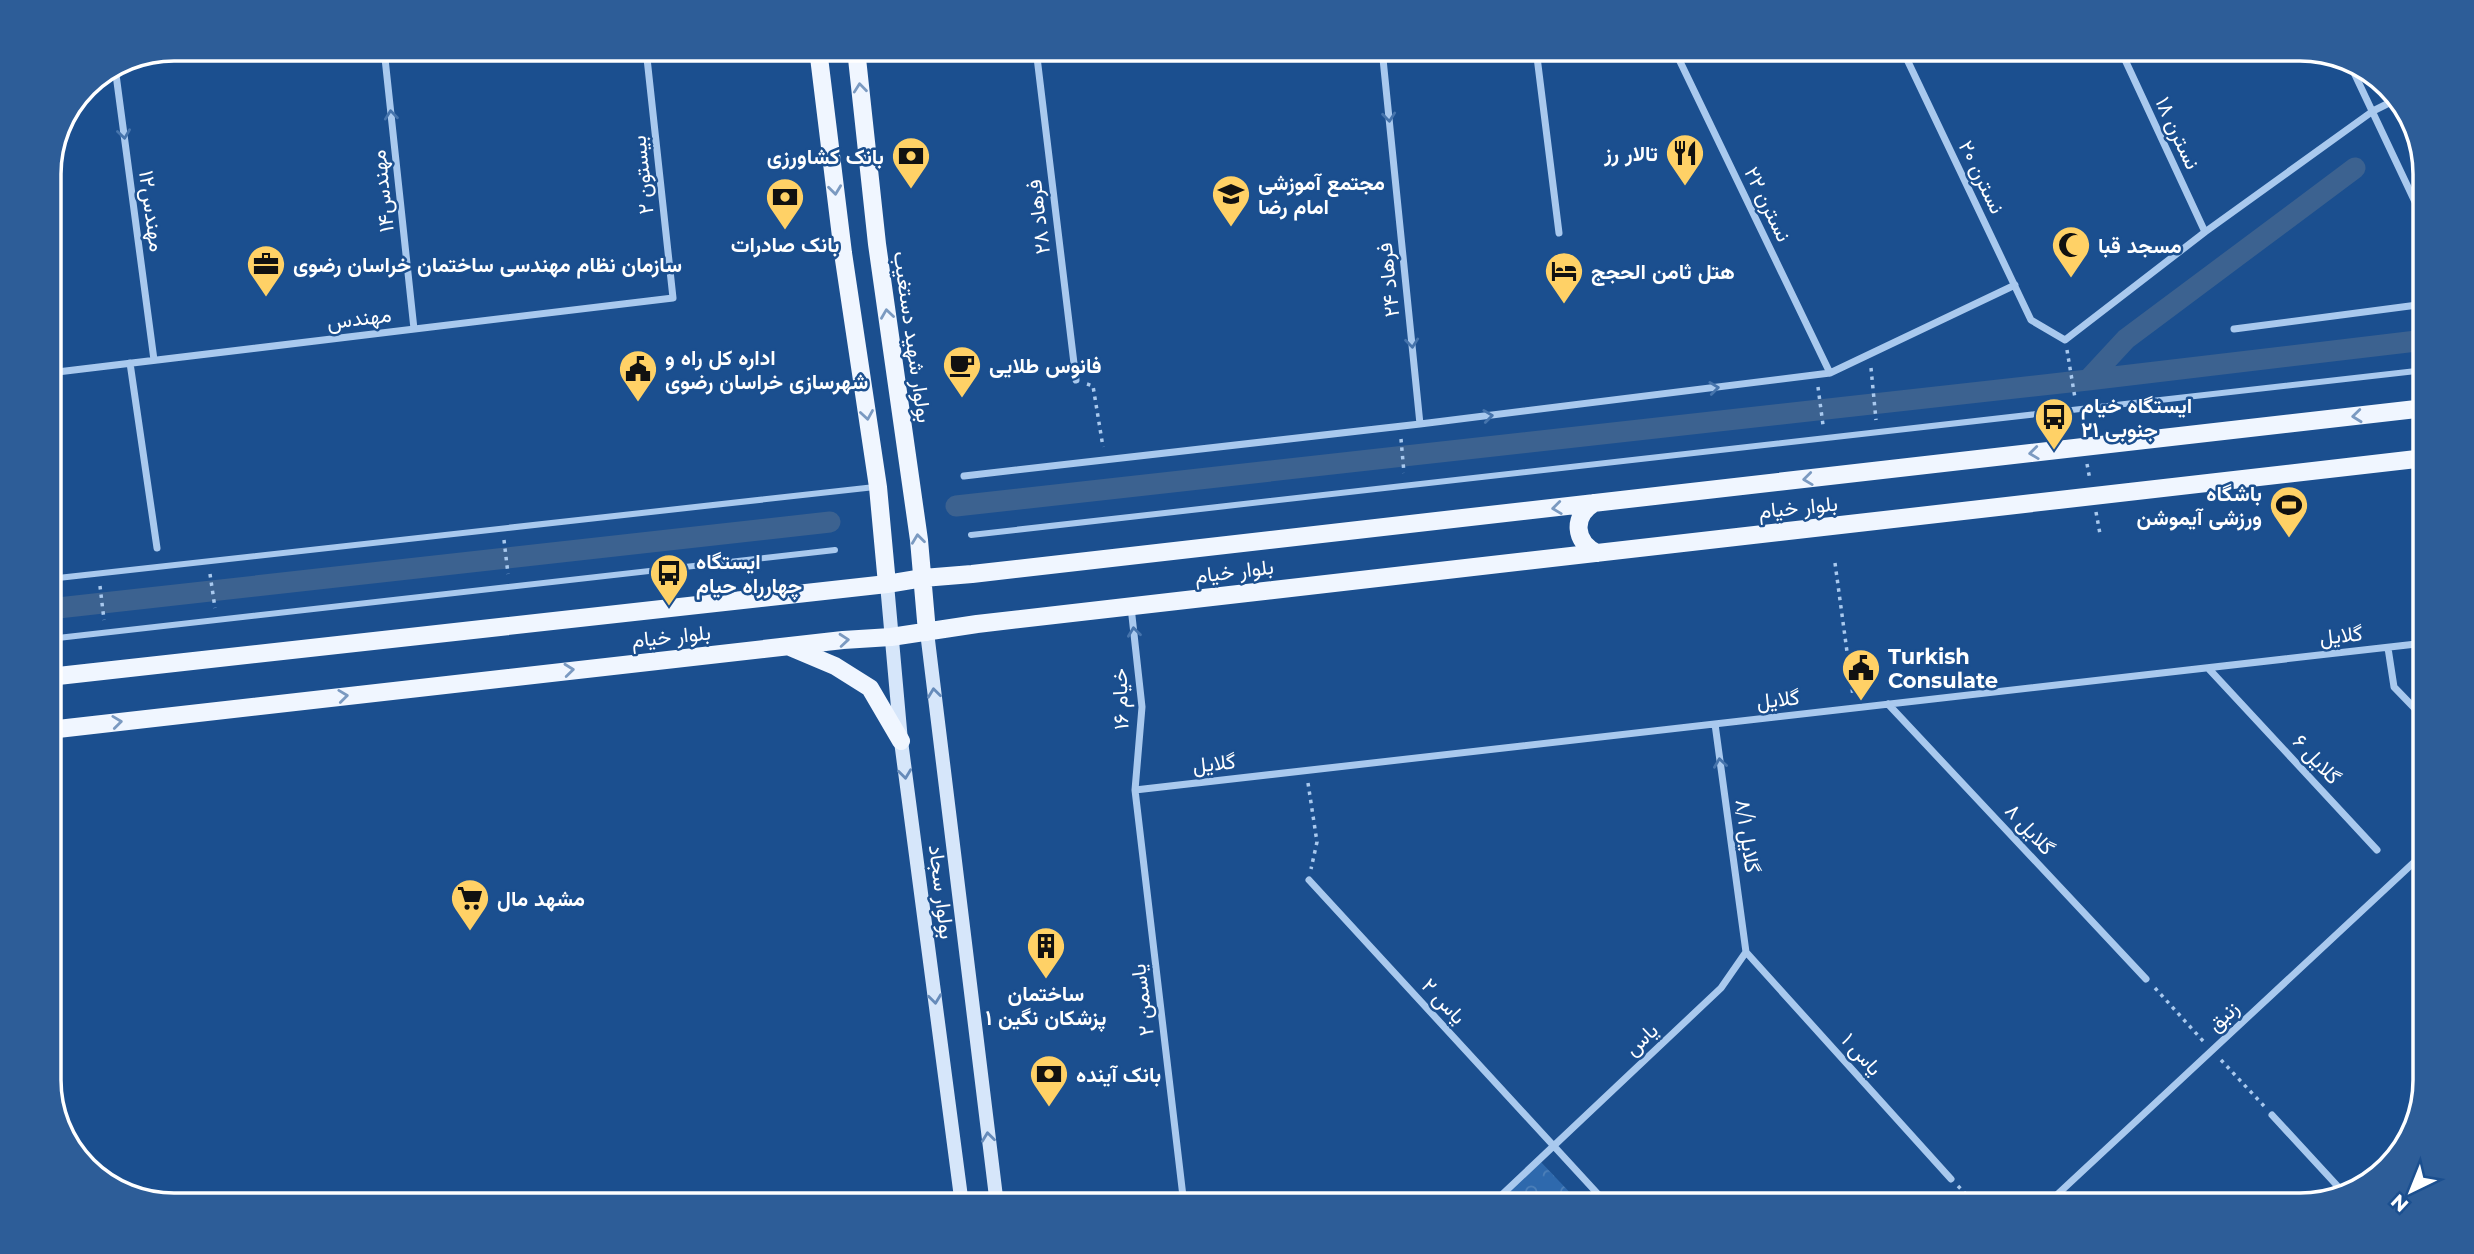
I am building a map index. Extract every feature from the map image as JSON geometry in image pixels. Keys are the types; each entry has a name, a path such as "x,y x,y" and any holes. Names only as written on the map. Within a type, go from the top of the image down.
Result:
{"main road":[{"path":"819,61 843,253 878,487 887,584"},
{"name":"بولوار شهید دستغیب","path":"857,61 877,244 923,578 927,632"},
{"name":"بلوار خیام","path":"61,676 2413,409"},
{"name":"بلوار خیام","path":"61,729 927,632 1130,606 2413,459"},
{"path":"1594,503 1581,513 1577,529 1583,544 1597,553"},
{"name":"بولوار سجاد","path":"887,584 901,741 960,1193"},
{"name":"بولوار سجاد","path":"927,632 996,1193"},
{"path":"787,646 835,666 870,688 901,741"}],"street":[{"name":"مهندس۱۴","path":"385,61 414,329"},
{"name":"بیستون ۲","path":"647,61 673,298"},
{"name":"فرهاد ۲۸","path":"1037,61 1076,380"},
{"name":"فرهاد ۲۴","path":"1383,61 1420,424"},
{"path":"1538,61 1559,233"},
{"name":"نسترن ۲۲","path":"1680,61 1830,373"},
{"name":"نسترن ۲۰","path":"1908,61 2031,320 2066,340"},
{"name":"نسترن ۱۸","path":"2126,61 2205,232"},
{"name":"مهندس۱۲","path":"116,77 154,360"},
{"path":"2356,77 2413,197"},
{"path":"2066,340 2205,232 2373,111 2388,104"},
{"path":"964,476 1420,424 1830,373 2015,285"},
{"name":"مهندس","path":"61,372 673,298"},
{"path":"2234,330 2413,306"},
{"path":"130,363 157,548"},
{"path":"971,535 2076,407 2413,371"},
{"path":"61,578 878,487"},
{"path":"61,638 835,550"},
{"name":"خیام ۱۶","path":"1130,606 1142,707 1135,790"},
{"name":"گلایل","path":"1135,790 2413,645"},
{"path":"2388,648 2394,687 2413,707"},
{"name":"گلایل ۶","path":"2208,668 2378,850"},
{"name":"گلایل ۸","path":"1888,704 2146,979"},
{"name":"گلایل ۸/۱","path":"1715,724 1746,952"},
{"name":"یاسمن ۲","path":"1135,790 1183,1193"},
{"name":"زنبق","path":"2059,1193 2413,863"},
{"name":"یاس ۲","path":"1309,880 1597,1193"},
{"name":"یاس","path":"1503,1193 1721,988 1746,952"},
{"name":"یاس ۱","path":"1746,952 1951,1179"},
{"path":"2272,1115 2337,1186"}],"path":[{"path":"2066,340 2076,407"},
{"path":"1869,355 1877,432"},
{"path":"1817,375 1825,438"},
{"path":"1076,380 1093,386 1105,460"},
{"path":"1399,426 1406,486"},
{"path":"2084,447 2100,534"},
{"path":"503,528 509,587"},
{"path":"208,561 217,620"},
{"path":"1835,563 1855,708"},
{"path":"98,573 106,633"},
{"path":"1307,771 1317,842 1309,880"},
{"path":"1951,1179 1964,1193"}],"green space":[{"path":"1539,1160 1570,1193 1505,1193"}],"waterway":[{"path":"2088,380 2126,339 2355,168"},
{"path":"956,506 2413,341"},
{"path":"61,608 830,522"}],"place":[{"name":"تالار رز","path":"1685,187"},
{"name":"بانک کشاورزی","path":"911,190"},
{"name":"مجتمع آموزشی امام رضا","path":"1231,228"},
{"name":"بانک صادرات","path":"785,231"},
{"name":"مسجد قبا","path":"2071,279"},
{"name":"سازمان نظام مهندسی ساختمان خراسان رضوی","path":"266,298"},
{"name":"هتل ثامن الحجج","path":"1564,305"},
{"name":"فانوس طلایی","path":"962,399"},
{"name":"اداره کل راه و شهرسازی خراسان رضوی","path":"638,403"},
{"name":"ایستگاه خیام جنوبی ۲۱","path":"2054,451"},
{"name":"باشگاه ورزشی آیموشن","path":"2289,539"},
{"name":"ایستگاه چهارراه حیام","path":"669,607"},
{"name":"Turkish Consulate","path":"1861,702"},
{"name":"مشهد مال","path":"470,932"},
{"name":"ساختمان پزشکان نگین ۱","path":"1046,980"},
{"name":"بانک آینده","path":"1049,1108"}]}
